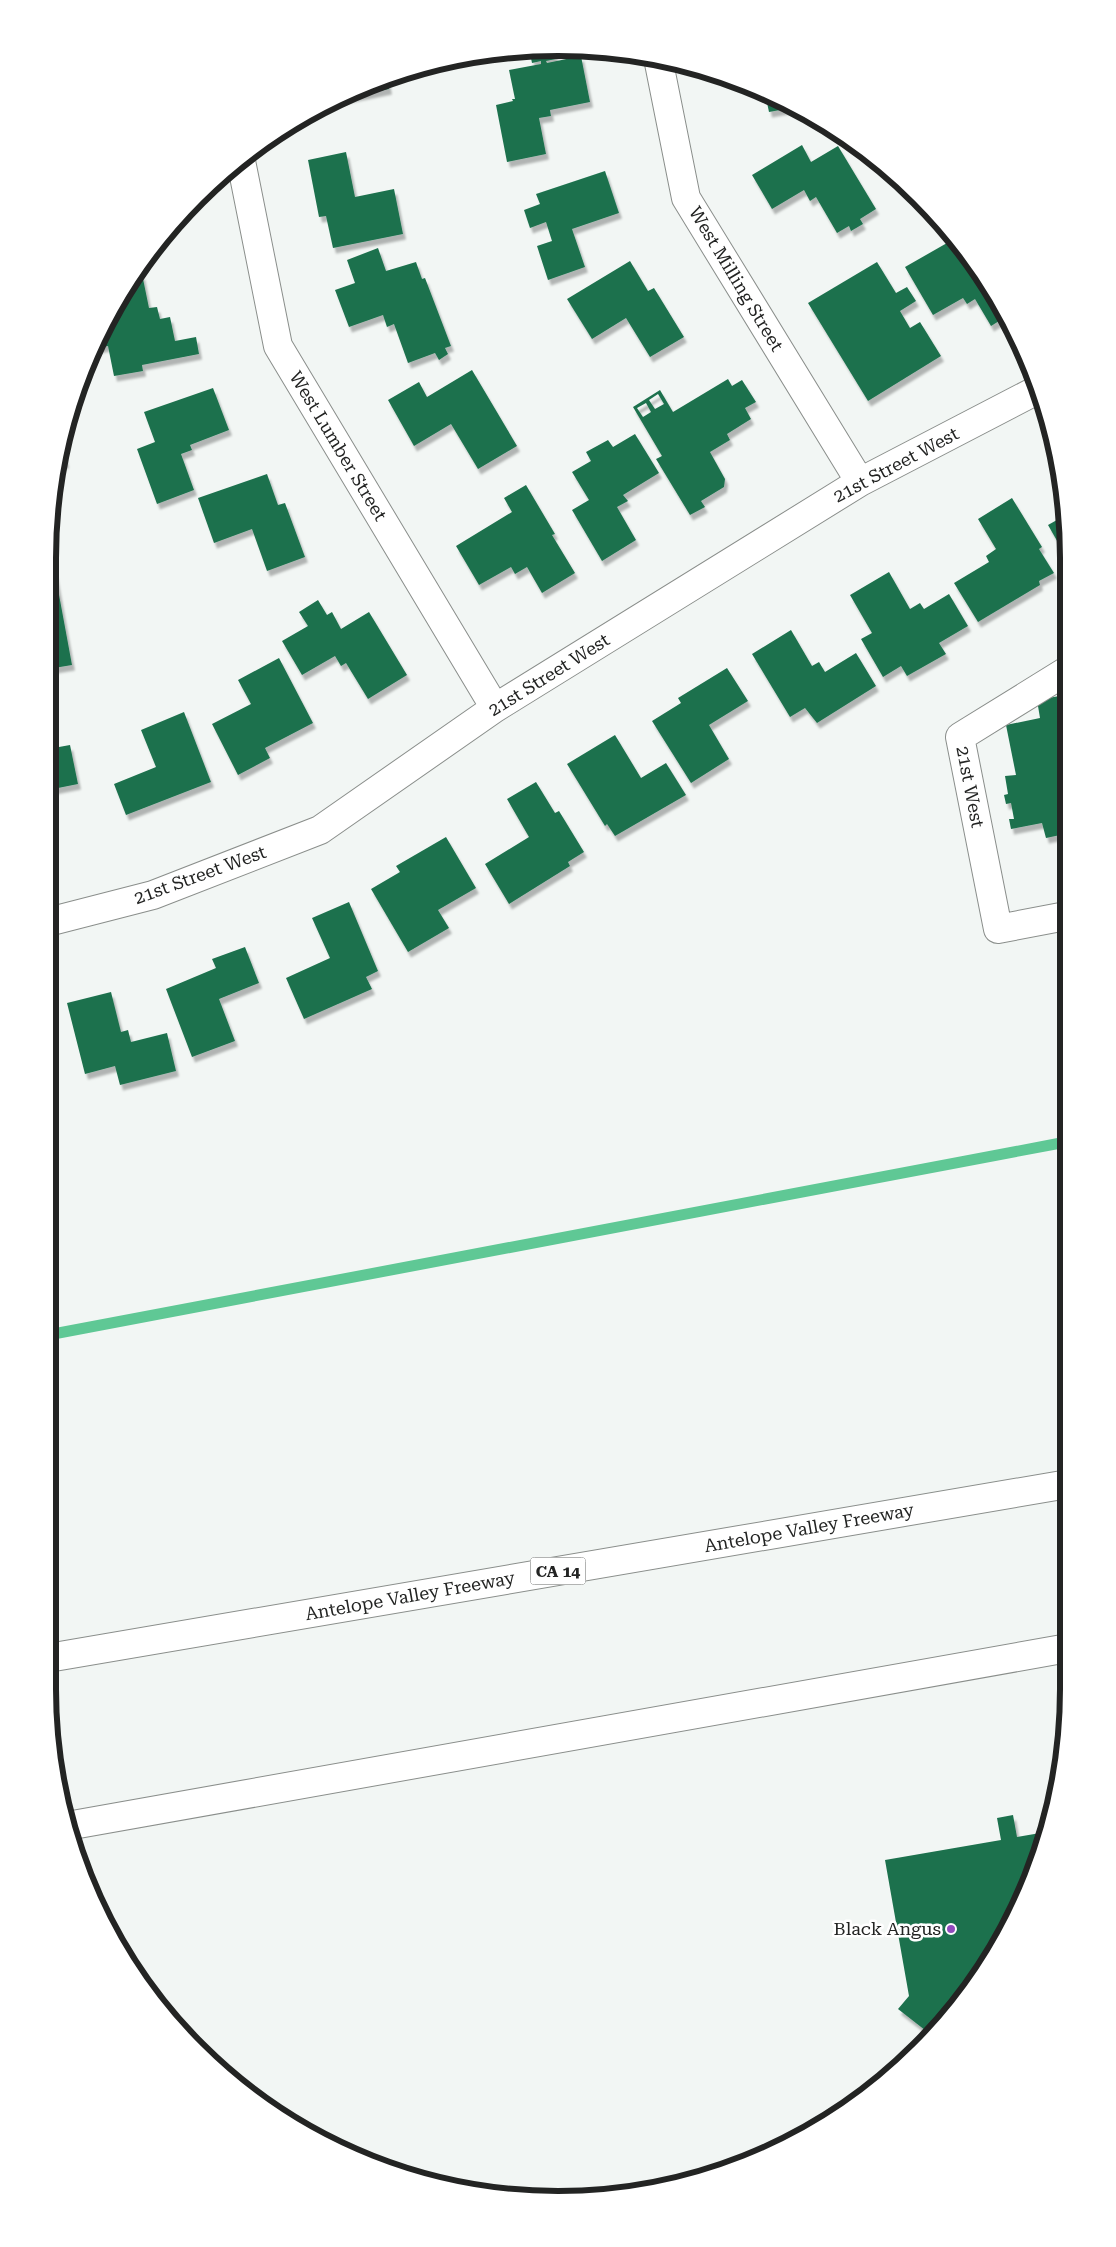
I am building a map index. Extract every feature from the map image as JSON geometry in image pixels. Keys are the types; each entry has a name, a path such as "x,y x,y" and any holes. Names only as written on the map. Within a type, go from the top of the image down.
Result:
{"main road":[{"name":"West Milling Street","path":"660,67 686,198 860,482"},
{"name":"West Lumber Street","path":"242,168 278,346 495,708"},
{"name":"21st Street West","path":"56,920 154,895 320,830 495,708 860,482 1032,393"},
{"name":"21st West","path":"1060,675 960,737 998,928 1060,917"},
{"name":"Antelope Valley Freeway","path":"56,1657 1060,1485"},
{"path":"75,1825 1060,1649"}],"building":[{"path":"555,56 556,59 546,61 547,63 581,57 590,102 550,110 551,116 539,118 546,154 507,162 496,105 515,99 509,70 541,64 541,61 532,63 531,57"},
{"path":"388,86 389,89 367,93"},
{"path":"767,102 783,109 769,112"},
{"path":"802,145 811,162 838,146 876,209 860,219 863,224 851,231 849,226 837,233 816,197 810,201 804,190 772,209 752,175"},
{"path":"346,152 355,197 394,189 403,234 333,248 326,216 319,217 308,160"},
{"path":"605,171 619,213 572,229 585,267 548,280 537,246 552,241 546,222 530,228 524,210 540,204 536,194"},
{"path":"948,243 975,279 1000,320 991,326 975,299 967,304 963,298 933,315 905,267"},
{"path":"378,248 386,271 416,262 422,279 425,278 451,346 445,348 448,354 439,360 435,353 408,363 394,324 387,327 383,315 349,327 335,290 355,283 347,260"},
{"path":"630,261 648,291 654,288 684,337 650,357 626,318 592,339 567,299"},
{"path":"877,262 896,293 907,287 916,301 900,311 910,328 920,322 941,356 868,401 808,303"},
{"path":"143,277 149,308 157,307 160,319 170,317 175,341 196,337 199,354 142,365 143,371 114,376 108,346 103,347 123,307"},
{"path":"472,370 517,446 478,469 451,424 414,446 388,400 419,382 427,397"},
{"path":"728,379 732,386 742,380 756,402 745,408 751,419 727,434 730,440 710,452 725,479 724,487 701,501 705,507 690,515 656,459 662,456 633,407 660,390 673,412","holes":["658,394 664,404 655,409 649,400","646,403 651,412 643,417 637,408"]},
{"path":"213,388 229,430 190,445 192,450 181,454 194,490 157,504 137,449 155,442 144,412"},
{"path":"635,434 659,473 623,495 628,501 617,507 636,540 602,561 572,510 589,500 572,472 591,461 586,452 608,440 613,447"},
{"path":"267,474 278,505 285,503 305,557 267,571 252,529 214,543 198,498"},
{"path":"526,485 555,534 552,535 575,573 542,593 527,567 515,574 511,567 479,585 456,546 512,512 504,498"},
{"path":"1012,498 1042,547 1039,549 1054,573 1039,581 1040,585 978,622 954,583 989,562 986,556 996,549 978,519"},
{"path":"1058,519 1060,545 1048,525"},
{"path":"889,572 910,609 920,603 924,609 949,594 968,626 939,643 946,654 907,676 901,666 883,677 861,639 872,633 850,595"},
{"path":"56,578 72,665 56,668"},
{"path":"318,600 327,615 332,612 341,629 369,612 407,675 368,699 346,663 341,666 335,656 302,675 282,641 308,626 299,612"},
{"path":"791,630 812,666 819,662 825,672 856,653 876,686 817,723 805,708 790,717 752,654"},
{"path":"279,658 313,723 265,748 270,758 238,775 212,724 251,704 238,680"},
{"path":"727,668 748,701 709,725 729,759 691,783 652,721 681,703 678,698"},
{"path":"1060,696 1060,788 1058,789 1060,835 1046,838 1042,823 1011,829 1009,819 1014,819 1011,803 1006,804 1004,795 1008,794 1005,776 1016,775 1006,725 1040,718 1037,700"},
{"path":"184,712 211,782 126,815 114,784 156,767 141,730"},
{"path":"615,735 641,778 666,763 686,795 615,836 607,824 605,826 567,764"},
{"path":"70,745 78,784 56,788 56,748"},
{"path":"536,782 555,813 559,811 584,852 568,862 570,866 509,904 485,864 529,837 507,799"},
{"path":"446,837 476,888 438,910 449,928 408,952 371,889 400,872 396,866"},
{"path":"349,902 378,971 366,977 372,989 304,1019 286,978 330,958 312,918"},
{"path":"245,947 259,983 219,999 235,1041 192,1057 166,989 216,968 212,959"},
{"path":"111,992 121,1032 128,1030 131,1042 167,1033 176,1071 120,1085 115,1066 85,1074 67,1003"},
{"name":"Black Angus","path":"1013,1815 1017,1837 1038,1833 1033,1850 1022,1881 993,1940 956,1994 925,2030 898,2009 909,1996 885,1860 1001,1840 997,1818"}],"waterway":[{"path":"56,1333 1060,1143"}],"place":[{"name":"Black Angus","path":"951,1929"}]}
